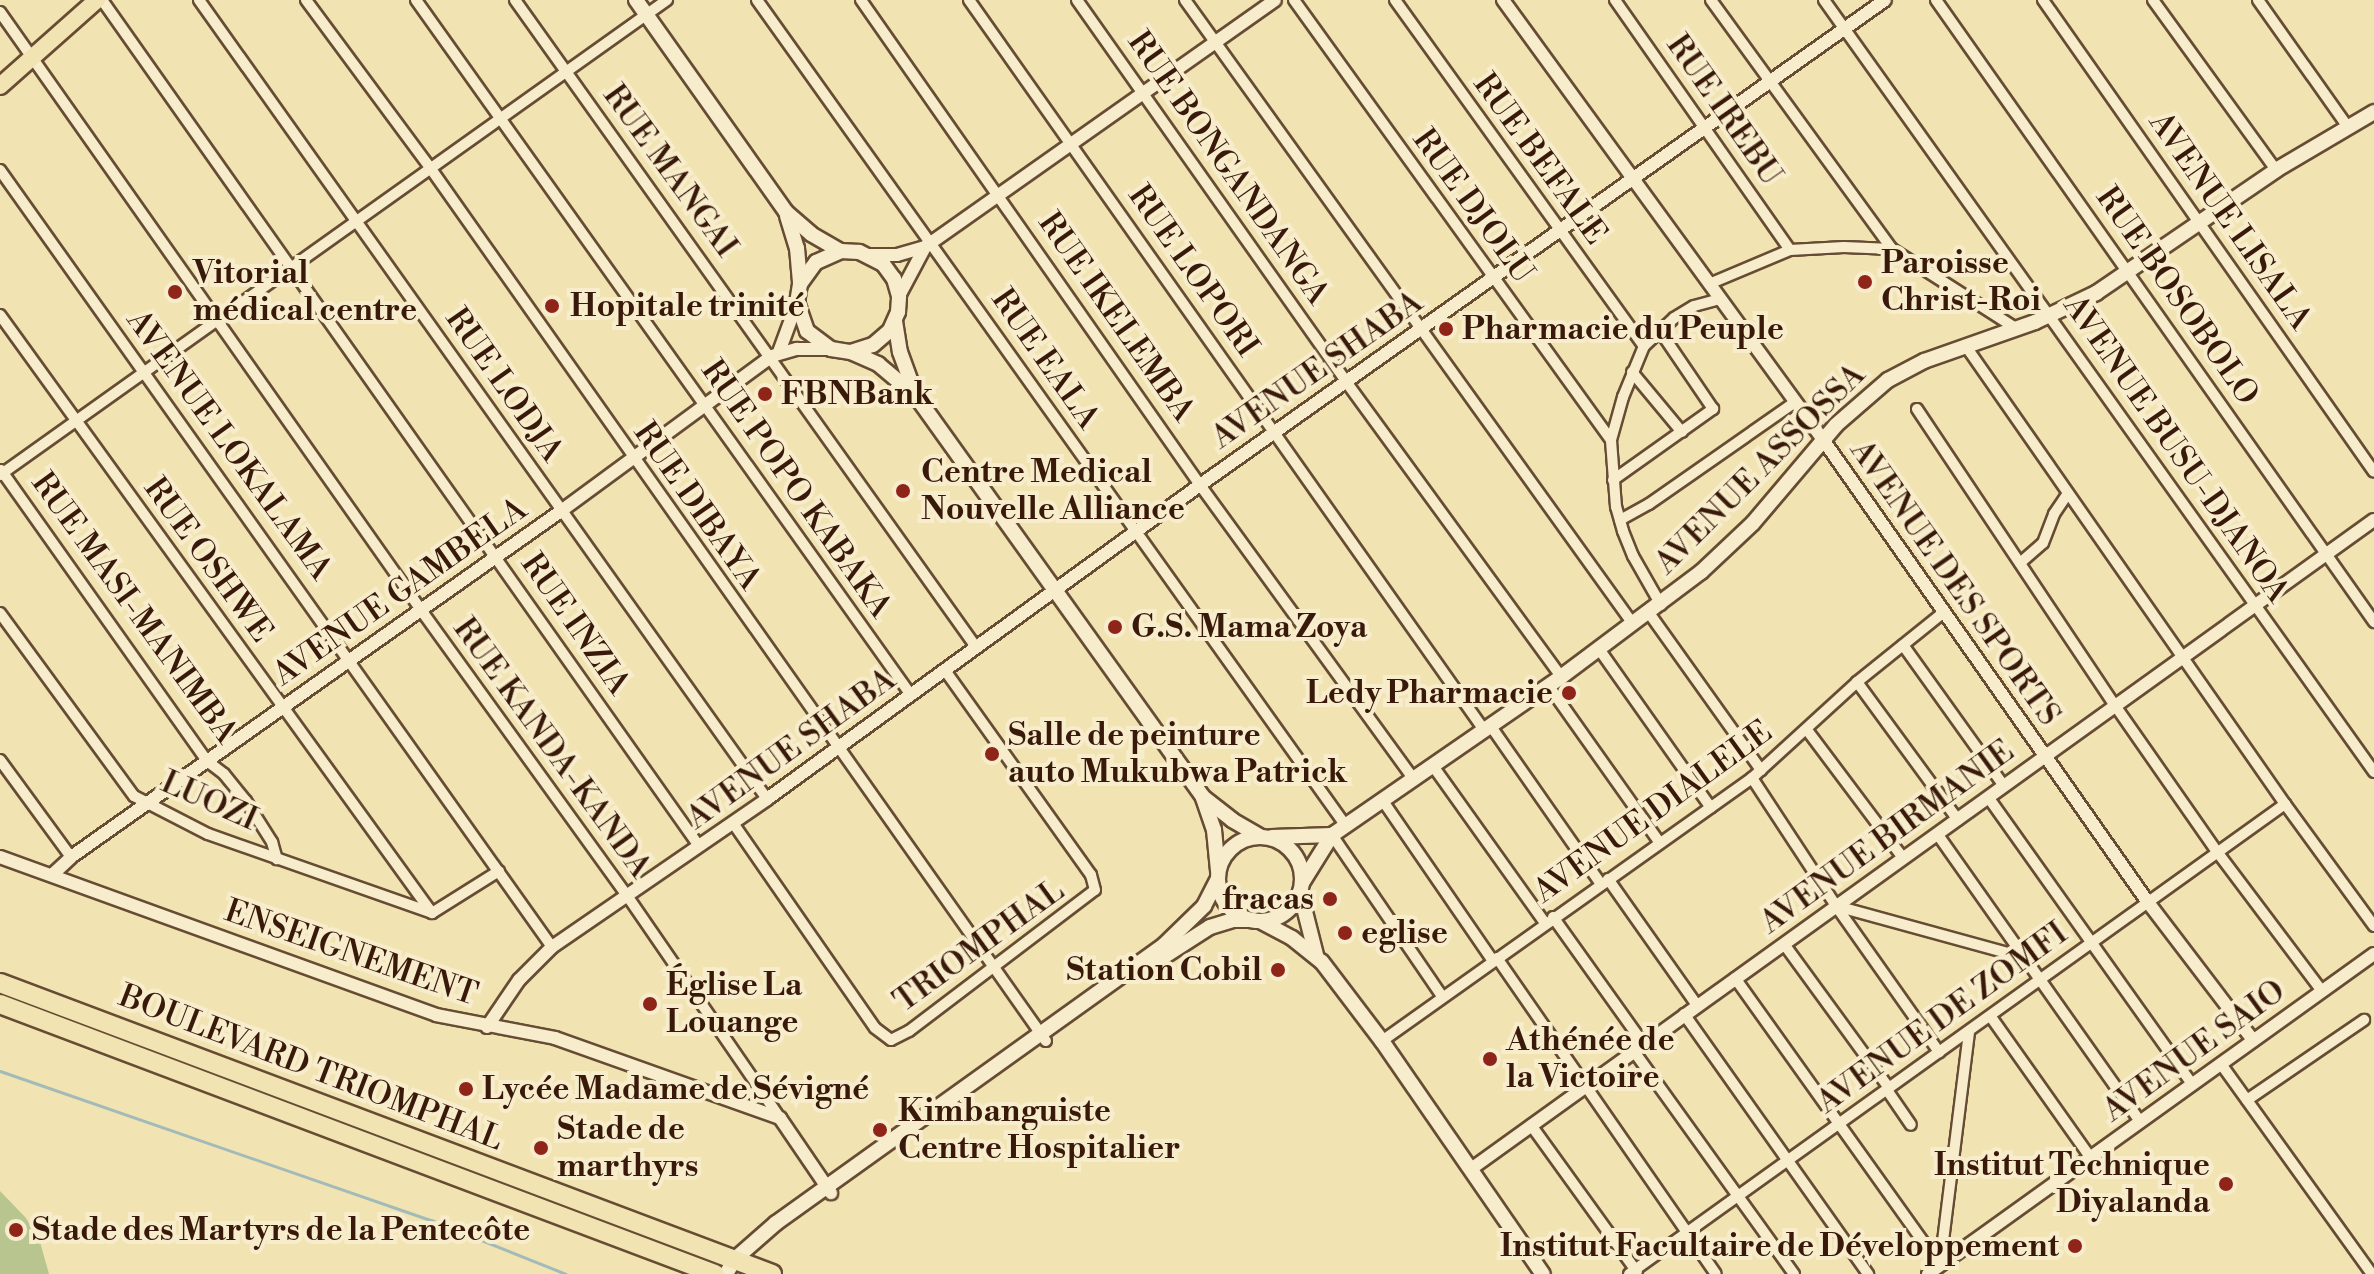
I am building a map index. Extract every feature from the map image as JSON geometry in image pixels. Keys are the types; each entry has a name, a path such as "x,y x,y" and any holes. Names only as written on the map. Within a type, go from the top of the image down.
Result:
{"highway":[{"name":"BOULEVARD TRIOMPHAL","path":"0,983 737,1268 772,1274"},
{"name":"BOULEVARD TRIOMPHAL","path":"0,1004 715,1274"},
{"path":"658,1253 690,1274"}],"main road":[{"path":"0,86 100,0"},
{"path":"636,0 786,212 811,234 841,251 867,254 883,264 894,279 899,296 895,320 900,352 916,396"},
{"name":"AVENUE ASSOSSA","path":"1332,835 1655,609 1753,523 1860,402 1888,380 1965,345 2051,316 2130,273 2276,170 2374,112"},
{"path":"786,212 797,248 800,284 797,302 807,331 831,349 851,352 888,370 916,396 1057,588 1203,797 1214,830 1218,875 1225,902 1237,914 1256,920 1316,955 1382,1041 1543,1274"},
{"path":"800,284 816,262 841,251"},
{"path":"851,352 873,345 895,320"},
{"path":"1203,797 1232,820 1278,841 1297,858 1316,955"},
{"path":"1167,949 1204,906 1222,861 1238,843 1264,837 1332,835"},
{"path":"737,1268 829,1190 1167,949 1210,927 1233,920 1280,916 1301,888 1332,835"}],"street":[{"name":"RUE INZIA","path":"100,0 699,846"},
{"name":"RUE LODJA","path":"199,0 767,799"},
{"name":"RUE DIBAYA","path":"306,0 431,169 1043,1038"},
{"name":"RUE POPO KABAKA","path":"416,0 911,695"},
{"name":"RUE MANGAI","path":"515,0 775,354 976,647"},
{"path":"1,472 217,322 667,0"},
{"name":"RUE EALA","path":"757,0 1346,826"},
{"name":"RUE IKELEMBA","path":"861,0 1200,485 1414,780"},
{"name":"RUE LOPORI","path":"969,0 1487,728 1697,1005"},
{"name":"RUE BONGANDANGA","path":"1077,0 1554,681 1659,842"},
{"path":"1185,0 1633,624"},
{"path":"867,254 897,255 929,245 1275,0"},
{"name":"RUE DJOLU","path":"1294,0 1611,440"},
{"name":"RUE BEFALE","path":"1395,0 1644,346"},
{"name":"AVENUE DES SPORTS","path":"1503,0 1824,441 2147,901 2253,1040"},
{"name":"RUE IREBU","path":"1615,0 1790,250"},
{"path":"1711,0 1892,249 2017,329"},
{"name":"AVENUE BUSU-DJANOA","path":"1824,0 2374,772"},
{"name":"AVENUE SHABA","path":"487,1027 519,980 552,947 767,799 1134,532 1885,0"},
{"name":"RUE BOSOBOLO","path":"1936,0 2374,622"},
{"name":"AVENUE LISALA","path":"2043,0 2374,472"},
{"path":"2153,0 2276,170"},
{"path":"2258,0 2348,127"},
{"name":"RUE KANDA-KANDA","path":"0,12 421,610 628,897 780,1118"},
{"name":"AVENUE LOKALAMA","path":"0,170 552,947"},
{"path":"899,296 929,245"},
{"path":"1709,284 1790,250 1844,247 1892,249"},
{"path":"1721,299 1694,306 1660,331 1644,346 1632,372 1611,440 1613,480 1620,520 1655,609 1836,906 1939,1052"},
{"path":"797,302 775,354 831,349"},
{"name":"RUE OSHWE","path":"0,315 432,913"},
{"path":"1613,480 1713,409 1660,331"},
{"path":"1965,345 2285,804 2374,926"},
{"name":"AVENUE GAMBELA","path":"52,875 71,857 561,511 775,354"},
{"path":"1632,372 1682,432"},
{"path":"1620,520 1649,504 1795,402"},
{"path":"1917,409 2114,704 2218,853 2322,991"},
{"name":"RUE MASI-MANIMBA","path":"1,472 207,761 224,774 246,801 272,842 277,859"},
{"path":"2020,563 2043,543 2054,514 2068,493"},
{"name":"AVENUE BIRMANIE","path":"1471,1169 1638,1046 1938,835 2114,704 2374,520"},
{"name":"AVENUE DIALELE","path":"1382,1041 1756,774 1857,682 1944,612"},
{"name":"LUOZI","path":"0,613 126,789 148,804 208,834 432,913"},
{"path":"1903,645 2004,786"},
{"path":"1599,649 1711,808"},
{"name":"TRIOMPHAL","path":"733,823 875,1028 891,1040 995,968 1095,890 1091,875 945,670"},
{"path":"1857,682 1958,820"},
{"path":"1807,730 1903,858"},
{"path":"0,760 71,857"},
{"path":"1433,766 1549,920 1794,1274"},
{"path":"1988,797 2192,1084"},
{"path":"1383,801 1716,1274"},
{"name":"AVENUE DE ZOMFI","path":"1634,1273 1738,1195 1969,1033 2090,942 2285,804"},
{"path":"1332,835 1442,996"},
{"path":"1938,835 2140,1121"},
{"name":"ENSEIGNEMENT","path":"0,857 436,1015 555,1038 780,1118"},
{"path":"432,913 499,871"},
{"path":"1836,906 2026,958"},
{"path":"1784,944 1911,1125"},
{"name":"AVENUE SAIO","path":"1928,1274 2374,954"},
{"path":"1735,978 1940,1265"},
{"path":"1684,1014 1868,1274"},
{"path":"1991,1017 2090,1157"},
{"path":"2247,1100 2364,1020"},
{"path":"1940,1265 1969,1033"},
{"path":"2221,1064 2372,1274"},
{"path":"780,1118 829,1190"},
{"path":"1531,1125 1634,1273"}],"green space":[{"name":"Stade des Martyrs de la Pentecôte","path":"0,1191 26,1218 40,1242 49,1274 0,1274"}],"waterway":[{"path":"0,1071 431,1220 566,1274"}],"place":[{"name":"Paroisse Christ-Roi","path":"1865,282"},
{"name":"Vitorial médical centre","path":"175,292"},
{"name":"Hopitale trinité","path":"552,306"},
{"name":"Pharmacie du Peuple","path":"1446,329"},
{"name":"FBNBank","path":"765,394"},
{"name":"Centre Medical Nouvelle Alliance","path":"903,491"},
{"name":"G.S. Mama Zoya","path":"1115,627"},
{"name":"Ledy Pharmacie","path":"1569,693"},
{"name":"Salle de peinture auto Mukubwa Patrick","path":"992,754"},
{"name":"fracas","path":"1330,899"},
{"name":"eglise","path":"1345,933"},
{"name":"Station Cobil","path":"1278,970"},
{"name":"Église La Louange","path":"650,1004"},
{"name":"Athénée de la Victoire","path":"1490,1059"},
{"name":"Lycée Madame de Sévigné","path":"466,1089"},
{"name":"Kimbanguiste Centre Hospitalier","path":"880,1130"},
{"name":"Stade de marthyrs","path":"541,1148"},
{"name":"Institut Technique Diyalanda","path":"2226,1184"},
{"name":"Stade des Martyrs de la Pentecôte","path":"16,1230"},
{"name":"Institut Facultaire de Développement","path":"2075,1246"}]}
